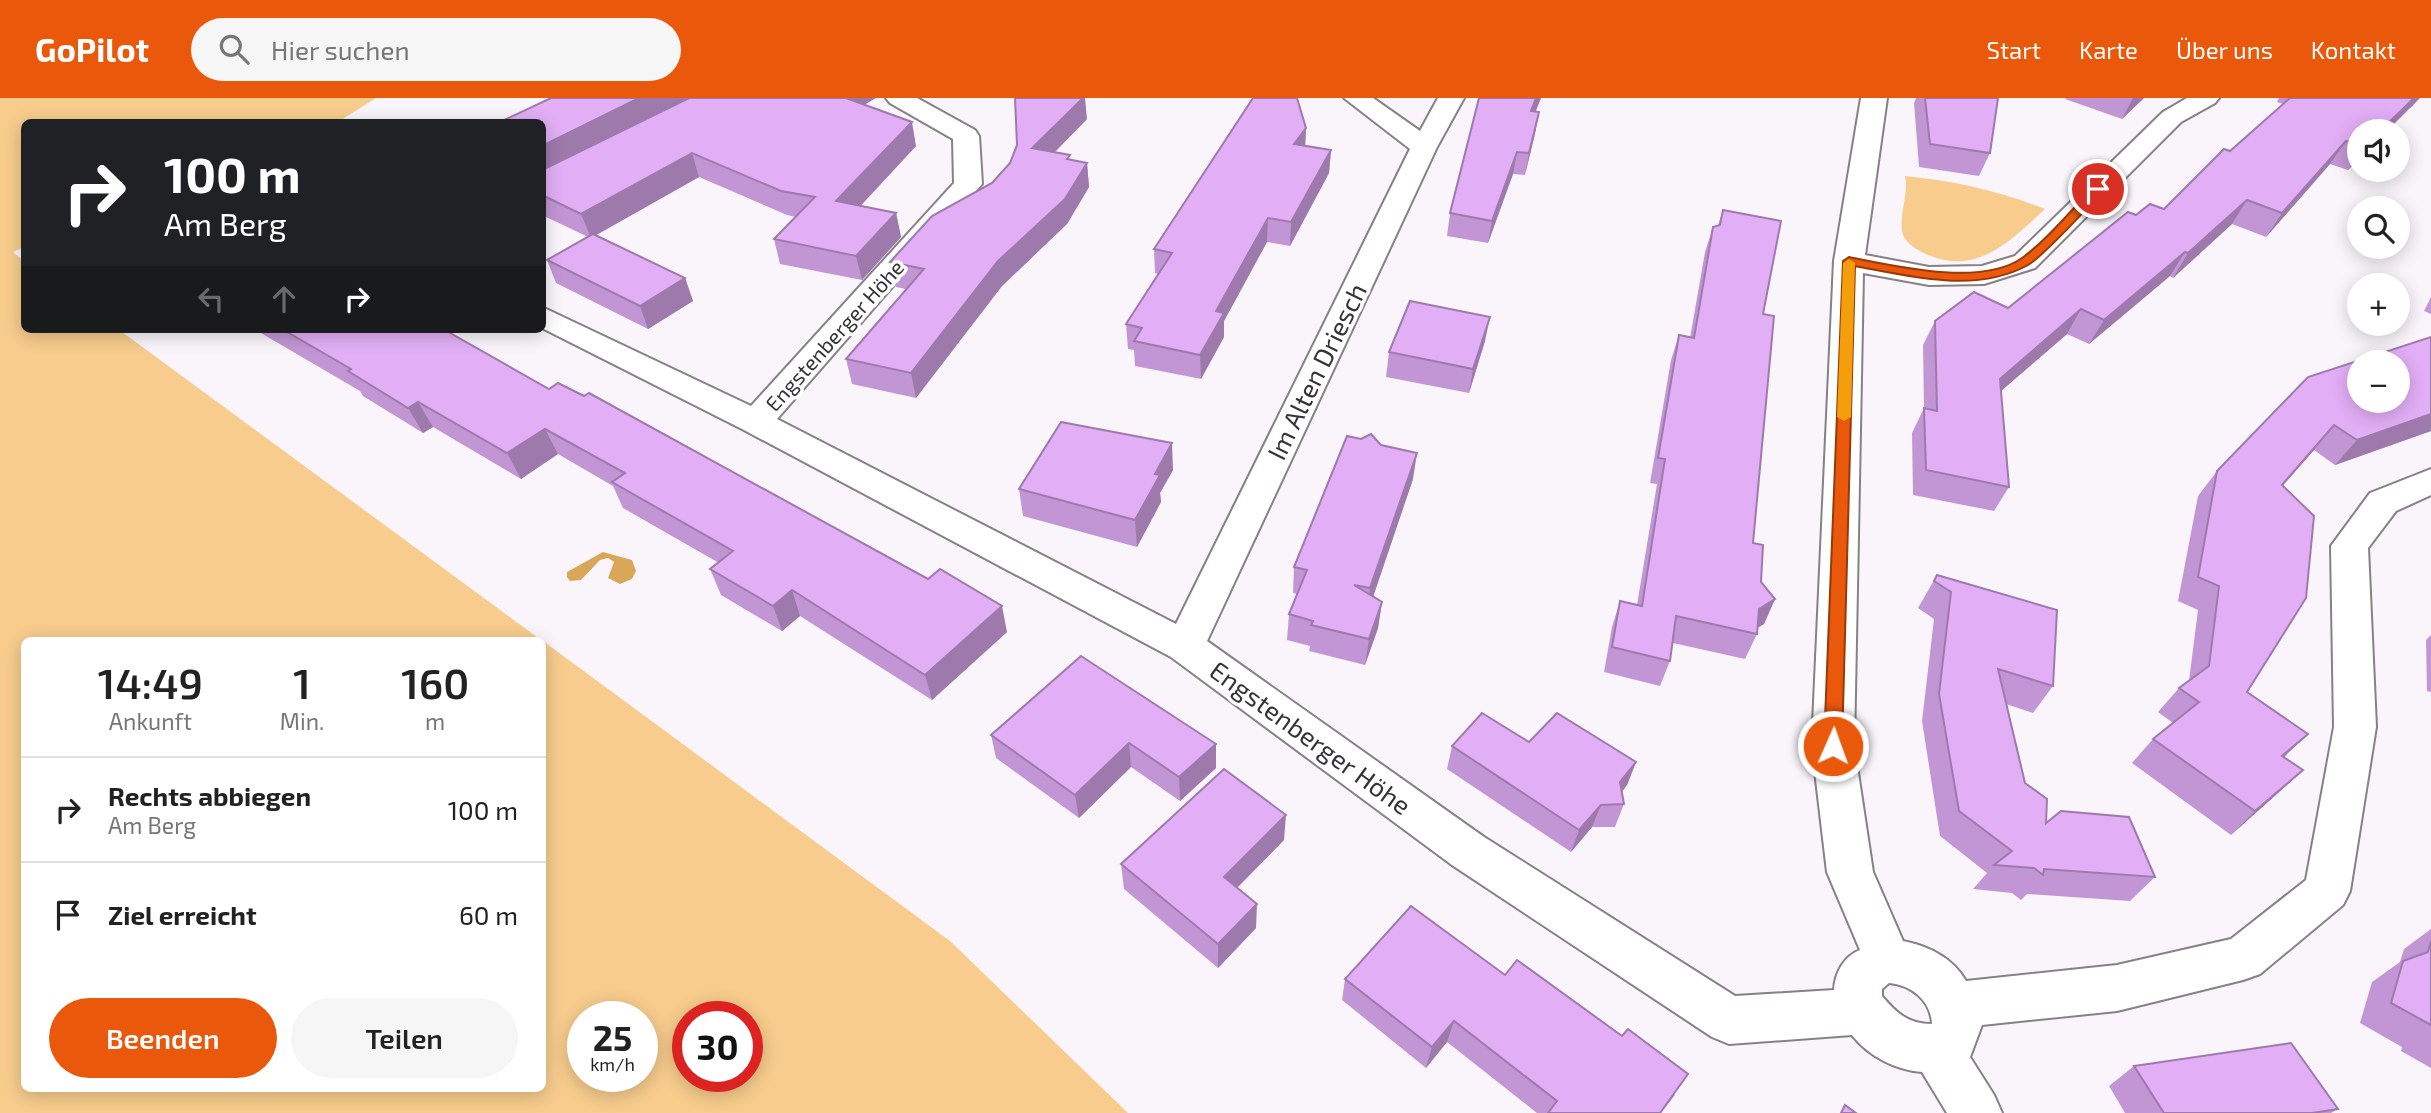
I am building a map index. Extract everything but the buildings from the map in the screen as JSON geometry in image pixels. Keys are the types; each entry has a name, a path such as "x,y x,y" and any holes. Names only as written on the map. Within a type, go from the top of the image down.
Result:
{"street":[{"name":"Engstenberger Höhe","path":"757,422 968,184 965,136 900,98"},
{"path":"1357,98 1424,147"},
{"name":"Im Alten Driesch","path":"1185,646 1424,147 1451,98"},
{"path":"1874,98 1849,261 1833,746 1850,872 1888,961"},
{"path":"1849,261 1929,276 1984,275 2025,262 2172,117 2206,98"},
{"name":"Engstenberger Höhe","path":"546,318 757,422 1185,646 1468,851 1729,1020 1863,1011"},
{"path":"1976,1113 1945,1027 1944,987 1927,972 1907,963 1888,961 1874,964 1864,972 1858,983 1858,997 1863,1011 1877,1029 1895,1043 1916,1050 1945,1027 2244,958 2326,891 2355,727 2349,546 2384,502 2431,481"}],"shaded area":[{"path":"0,98 376,98 343,119 21,119 21,248 13,252 21,259 21,333 123,333 537,637 21,637 21,1092 546,1092 546,643 950,941 1128,1113 0,1113"},
{"path":"1905,176 1977,188 2045,209 1993,252 1963,261 1946,260 1917,250 1903,235"},
{"path":"603,552 632,560 636,571 632,579 620,584 608,578 614,562 608,558 600,560 581,580 570,581 567,572"}],"slow traffic":[{"path":"1844,417 1849,263"}],"route":[{"path":"1833,746 1849,261 1929,276 1984,275 2025,262 2098,189"}]}
